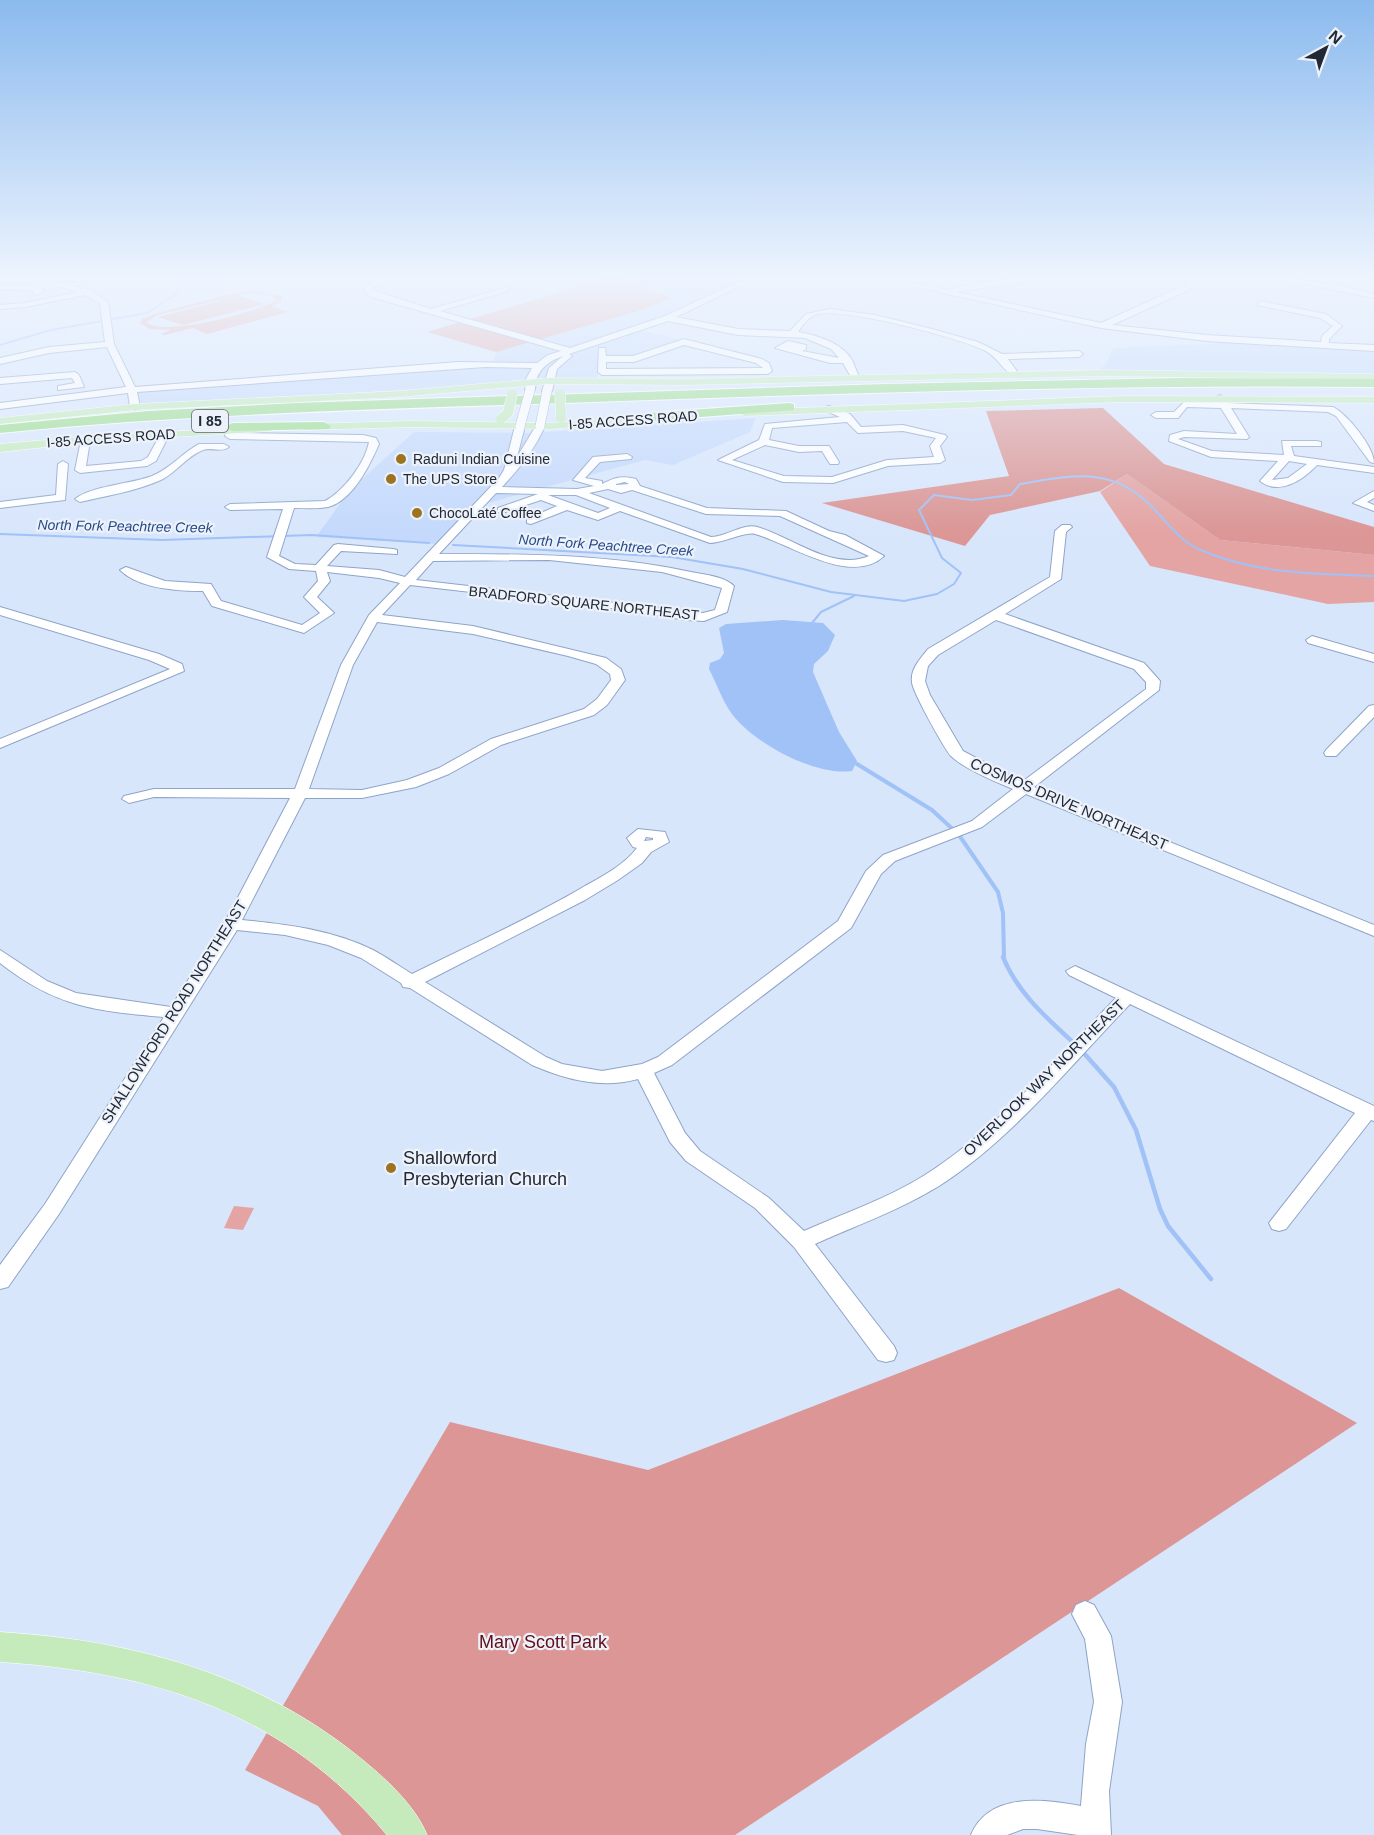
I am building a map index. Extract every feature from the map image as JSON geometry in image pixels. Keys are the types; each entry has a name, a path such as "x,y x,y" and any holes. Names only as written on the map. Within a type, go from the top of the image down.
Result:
{"highway":[{"path":"683,382 1003,380 1031,383"},
{"name":"I 85","path":"0,425 167,414 1031,383 1177,380 1374,383"},
{"name":"I 85","path":"0,438 127,426 381,414 1153,390 1374,392"},
{"path":"648,417 942,400 962,395"},
{"path":"0,425 98,413 284,400"},
{"path":"127,426 324,426"}],"main road":[{"name":"I-85 ACCESS ROAD","path":"0,425 135,407 284,400 484,386 1015,374 1158,373 1374,377"},
{"path":"592,423 561,417 559,414 561,394 569,388 600,382"},
{"path":"475,424 501,419 508,413 512,395 506,390 484,386"},
{"name":"I-85 ACCESS ROAD","path":"0,448 214,432 227,438 324,426 475,424 519,431 540,426 648,417 829,409 850,414 1223,402 1374,400"},
{"path":"456,424 519,431"},
{"path":"0,1647 34,1648 159,1670 233,1695 296,1730 358,1776 410,1835"}],"street":[{"path":"119,363 132,392 135,407"},
{"name":"SHALLOWFORD ROAD NORTHEAST","path":"509,470 529,386 538,366 543,363"},
{"name":"SHALLOWFORD ROAD NORTHEAST","path":"0,1281 52,1209 178,1013 232,924 301,792 347,665 373,618 527,453 540,426 547,386 553,368 559,363"},
{"path":"603,363 602,372 768,372 766,365 762,363"},
{"path":"849,363 855,377"},
{"path":"1006,363 1015,374"},
{"path":"0,406 132,392 465,366 538,366"},
{"path":"0,381 8,383 75,375 81,385 0,398"},
{"path":"1156,415 1178,415 1179,410 1185,404 1223,402 1244,436 1184,434 1173,437 1174,441 1211,454 1287,458 1374,470"},
{"path":"1274,403 1330,409 1339,414 1372,455"},
{"path":"764,442 768,426 850,414 858,430 903,428 942,438 935,446 940,460 887,463 834,480 783,479 723,460 764,442 799,449 825,448 834,462"},
{"path":"161,458 164,435"},
{"path":"237,447 264,443 285,435"},
{"path":"80,499 156,478 189,457 190,453 227,438 234,441 285,435 373,440 374,444 357,474 336,501 230,507"},
{"path":"1357,436 1374,437"},
{"path":"1314,462 1287,483 1280,485 1265,481 1290,454 1285,443 1317,444"},
{"path":"84,447 80,470 143,464 161,458 189,457"},
{"path":"577,492 692,535 721,540 753,529 850,565 865,564 878,556 841,537 825,533 782,513 706,511 633,487 621,490 609,485 578,480 597,459 627,456"},
{"path":"0,505 61,498 63,464"},
{"path":"494,490 544,494 577,492 609,485"},
{"path":"502,510 544,494 567,506 598,517 618,508"},
{"path":"1374,494 1358,503 1374,508"},
{"path":"290,505 275,542 273,557 293,567 365,575 379,574 406,581"},
{"path":"531,521 567,506"},
{"path":"692,535 711,524 723,512"},
{"name":"COSMOS DRIVE NORTHEAST","path":"1066,527 1061,531 1057,576 933,652 922,665 918,681 923,695 957,754 981,769 1374,931"},
{"path":"804,549 825,533"},
{"path":"126,570 143,580 160,582 175,588 207,585 216,603 304,629 328,613 310,597 324,581 325,569 338,547 393,552"},
{"name":"BRADFORD SQUARE NORTHEAST","path":"406,581 704,617 721,612 728,586 713,580 662,569 594,561 549,557 429,558"},
{"path":"0,611 154,657 177,667 177,671 0,744"},
{"path":"232,924 284,929 338,940 367,954 409,983 539,1062 568,1074 592,1078 644,1072 665,1061 845,924 856,907 868,880 889,858 977,824 1152,690 1154,686 1139,666 995,615"},
{"path":"129,799 154,793 362,794 420,781 496,742 589,712 602,702 618,680 616,672 601,662 571,653 473,630 373,618"},
{"path":"1312,640 1374,658"},
{"path":"1331,753 1374,709"},
{"path":"409,983 585,895 639,860 646,847"},
{"path":"0,955 42,986 59,993 119,1007 178,1013"},
{"path":"1075,971 1371,1113 1279,1223"},
{"name":"OVERLOOK WAY NORTHEAST","path":"801,1241 906,1195 940,1174 979,1145 1127,997"},
{"path":"644,1072 677,1137 693,1156 762,1203 801,1241 886,1353"},
{"path":"987,1835 994,1825 1012,1816 1028,1814 1096,1829 1100,1744 1108,1702 1098,1636 1085,1614"}],"shaded area":[{"path":"492,363 606,363 600,363 597,379 123,406 130,401 126,393 441,368 487,367"},
{"path":"1106,363 1374,363 1374,377 1094,373"},
{"path":"756,418 750,432 673,465 645,460 462,510 453,530 438,544 316,537 350,490 414,432 532,433"},
{"path":"1127,474 1220,540 1374,555 1374,602 1328,604 1150,566 1100,492"},
{"path":"783,620 823,623 835,635 828,651 814,664 813,672 839,732 857,761 852,771 822,769 806,764 759,739 732,714 709,669 710,663 720,659 724,653 719,628 726,624"},
{"path":"234,1206 254,1208 243,1230 224,1228"}],"green space":[{"path":"1103,408 1164,464 1374,527 1374,555 1220,540 1127,474 1100,491 990,515 965,546 822,503 1009,476 986,411"},
{"name":"Mary Scott Park","path":"1119,1288 1357,1423 735,1835 342,1835 318,1806 245,1770 450,1422 648,1470"}],"waterway":[{"name":"North Fork Peachtree Creek","path":"453,545 672,557 743,569 831,592 904,601 937,594 954,584 961,573 942,558 919,510 934,495 972,500 1011,495 1020,484 1076,476 1109,480 1124,486 1140,496 1177,534 1189,543 1223,559 1287,571 1374,576"},
{"name":"North Fork Peachtree Creek","path":"0,534 162,540 312,535 429,543"},
{"path":"812,623 821,612 854,596"},
{"path":"857,764 932,810 959,835 998,892 1003,913 1004,958"},
{"path":"1003,957 1025,994 1077,1046"},
{"path":"1082,1051 1114,1087 1136,1130 1160,1209 1168,1226 1211,1279"}],"place":[{"name":"Raduni Indian Cuisine","path":"401,459"},
{"name":"The UPS Store","path":"391,479"},
{"name":"ChocoLaté Coffee","path":"417,513"},
{"name":"Shallowford Presbyterian Church","path":"391,1168"}]}
